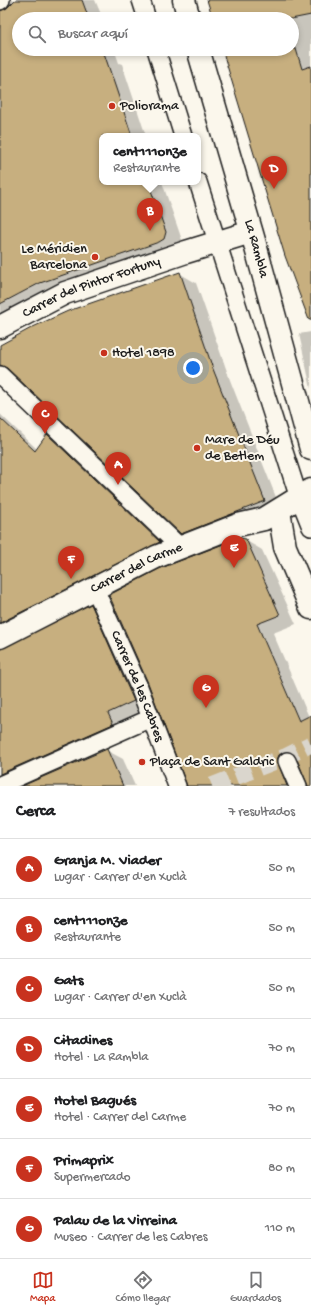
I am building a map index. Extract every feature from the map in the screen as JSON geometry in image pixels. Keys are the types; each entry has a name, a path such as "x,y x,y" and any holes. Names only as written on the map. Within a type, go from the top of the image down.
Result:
{"street":[{"path":"141,0 145,12"},
{"path":"184,0 187,12"},
{"path":"158,56 182,133"},
{"name":"La Rambla","path":"200,56 251,232 311,449"},
{"path":"199,185 216,243 305,494 311,527"},
{"name":"Carrer del Pintor Fortuny","path":"0,327 65,293 186,252 251,232"},
{"path":"0,375 181,548"},
{"name":"Carrer del Carme","path":"0,637 156,557 238,525 264,519 305,494"},
{"path":"279,511 285,547 311,608"},
{"name":"Carrer de les Cabres","path":"95,589 139,687 176,786"},
{"path":"0,785 151,718"},
{"path":"287,761 298,786"}],"building":[{"path":"15,0 82,0 86,12 12,12 12,56 105,56 131,133 99,133 99,185 149,185 166,232 164,239 159,242 40,283 0,304 0,11 7,8"},
{"path":"207,0 311,0 311,15 299,17 299,12 211,12"},
{"path":"224,56 298,56 302,69 311,66 311,319 309,320 285,256"},
{"path":"180,272 213,369 265,501 181,534 7,368 0,365 0,345 33,327 68,311"},
{"path":"0,418 35,451 47,434 160,542 0,623"},
{"path":"239,538 246,539 280,615 257,624 299,721 311,715 311,786 308,786 296,757 288,751 279,755 277,760 287,786 187,786 148,683 109,595 161,568"},
{"path":"91,604 134,701 108,713 113,724 0,774 0,649"},
{"path":"107,749 123,786 22,786"}],"tunnel":[{"path":"212,786 285,757 311,744"}],"place":[{"name":"Poliorama","path":"112,106"},
{"name":"Citadines","path":"274,189"},
{"name":"cent111onze","path":"150,231"},
{"name":"Le Méridien Barcelona","path":"95,257"},
{"name":"Hotel 1898","path":"104,353"},
{"name":"Gats","path":"45,434"},
{"name":"Mare de Déu de Betlem","path":"197,448"},
{"name":"Granja M. Viader","path":"118,485"},
{"name":"Hotel Bagués","path":"234,568"},
{"name":"Primaprix","path":"71,579"},
{"name":"Palau de la Virreina","path":"206,708"},
{"name":"Plaça de Sant Galdric","path":"142,762"}]}
